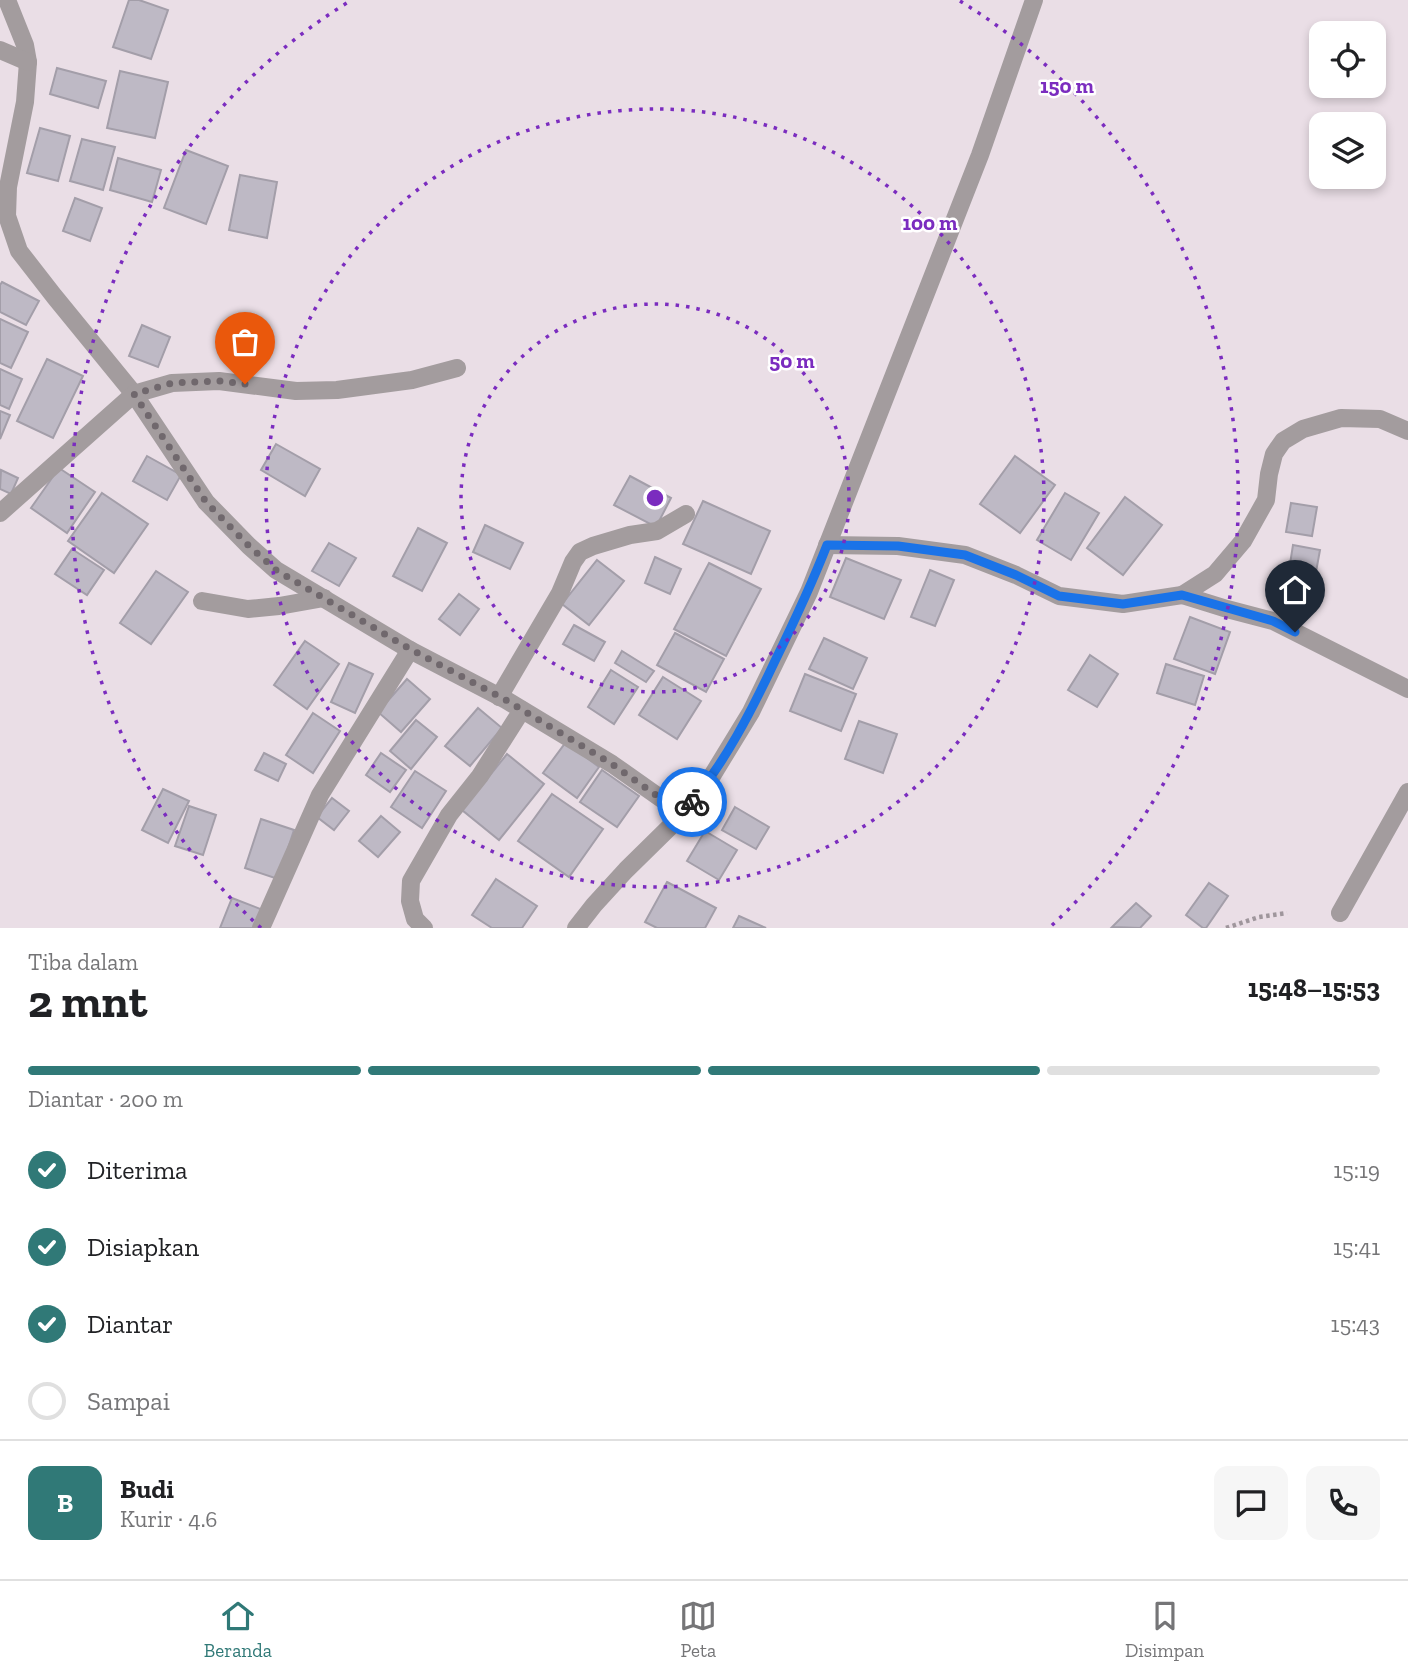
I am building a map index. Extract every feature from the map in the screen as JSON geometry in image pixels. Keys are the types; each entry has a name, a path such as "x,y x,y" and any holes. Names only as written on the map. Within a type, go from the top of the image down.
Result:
{"street":[{"path":"7,0 25,45 28,62 25,102 8,187 7,216 19,251 134,394 206,502 276,570 410,649 499,696 612,764 683,814"},
{"path":"576,928 610,887 683,814 707,784 751,712 809,592 980,155 1034,0"},
{"path":"0,50 28,62"},
{"path":"0,513 134,394 172,383 219,381 296,391 337,390 412,380 457,368"},
{"path":"827,545 898,546 965,555 1059,596 1123,604 1182,595 1215,574 1243,541 1266,500 1274,454 1283,441 1303,429 1341,418 1380,419 1408,431"},
{"path":"499,696 560,593 580,552 631,535 657,531 686,514"},
{"path":"1182,595 1273,621 1408,689"},
{"path":"202,601 248,609 298,604 324,598"},
{"path":"261,928 320,795 410,649"},
{"path":"425,928 415,919 410,901 411,881 449,815 480,776 522,710"},
{"path":"1340,913 1408,792"}],"path":[{"path":"1226,928 1259,917 1287,913"}],"building":[{"path":"129,0 139,0 168,10 151,59 113,47"},
{"path":"57,68 106,81 98,108 50,94"},
{"path":"120,71 168,82 155,138 107,128"},
{"path":"40,128 70,136 58,181 27,173"},
{"path":"82,139 115,147 103,190 70,181"},
{"path":"186,150 228,166 206,224 164,208"},
{"path":"118,158 161,170 152,202 110,190"},
{"path":"240,175 277,182 267,238 229,230"},
{"path":"75,198 102,208 90,241 63,231"},
{"path":"2,282 39,301 26,325 0,312"},
{"path":"0,319 28,332 11,368 0,363"},
{"path":"142,325 170,337 158,367 129,356"},
{"path":"47,359 83,376 53,438 17,421"},
{"path":"0,369 22,379 9,409 0,405"},
{"path":"0,411 10,415 0,439"},
{"path":"276,444 320,469 305,496 261,470"},
{"path":"147,456 181,475 167,500 133,481"},
{"path":"1015,456 1055,485 1020,533 980,504"},
{"path":"59,468 95,492 67,533 31,508"},
{"path":"1,470 18,478 11,494 0,489"},
{"path":"630,476 671,498 656,527 614,505"},
{"path":"102,493 148,524 114,573 68,541"},
{"path":"1065,493 1099,513 1071,560 1037,540"},
{"path":"1125,497 1162,525 1123,575 1087,548"},
{"path":"703,501 770,531 751,574 683,544"},
{"path":"1291,503 1317,507 1312,536 1286,532"},
{"path":"485,525 523,543 510,569 473,552"},
{"path":"418,528 447,543 422,591 393,576"},
{"path":"329,543 356,558 339,586 312,571"},
{"path":"1293,545 1320,550 1313,588 1287,583"},
{"path":"72,549 104,570 87,595 55,574"},
{"path":"655,557 681,569 670,594 645,583"},
{"path":"846,558 901,580 884,619 830,597"},
{"path":"597,560 624,581 589,625 562,604"},
{"path":"709,563 761,589 726,656 674,629"},
{"path":"930,570 954,580 935,626 911,617"},
{"path":"156,571 188,592 151,644 120,623"},
{"path":"459,594 479,609 460,635 439,619"},
{"path":"1190,617 1230,632 1215,674 1174,659"},
{"path":"574,625 605,642 594,661 563,644"},
{"path":"675,633 724,659 706,692 657,665"},
{"path":"824,638 867,658 853,689 809,669"},
{"path":"305,641 339,664 307,709 274,685"},
{"path":"622,651 654,671 646,682 615,663"},
{"path":"1090,655 1118,674 1097,707 1068,690"},
{"path":"349,663 373,674 355,713 331,702"},
{"path":"1166,664 1204,676 1195,705 1157,693"},
{"path":"611,670 638,687 614,724 588,707"},
{"path":"805,674 856,694 841,731 790,711"},
{"path":"663,677 701,701 677,739 639,715"},
{"path":"407,679 430,699 401,732 378,712"},
{"path":"478,708 502,728 470,766 445,746"},
{"path":"313,713 340,731 313,773 286,755"},
{"path":"416,720 437,737 411,769 390,751"},
{"path":"859,721 897,734 883,773 845,759"},
{"path":"566,742 599,767 577,798 543,773"},
{"path":"264,753 286,764 278,781 255,770"},
{"path":"381,753 406,770 390,792 366,775"},
{"path":"507,754 544,784 499,840 462,810"},
{"path":"602,770 639,796 617,827 580,802"},
{"path":"415,771 446,791 422,828 391,807"},
{"path":"163,789 189,801 168,843 142,830"},
{"path":"552,794 603,829 569,877 518,841"},
{"path":"332,798 349,811 334,830 317,817"},
{"path":"189,806 216,815 203,855 175,846"},
{"path":"735,807 769,827 756,849 722,830"},
{"path":"381,816 400,832 378,857 359,841"},
{"path":"261,819 294,830 278,879 245,868"},
{"path":"705,831 737,850 719,880 687,861"},
{"path":"496,879 537,906 522,928 492,928 472,915"},
{"path":"667,882 716,908 705,928 657,928 645,922"},
{"path":"1209,883 1228,896 1206,928 1203,928 1186,915"},
{"path":"232,898 263,910 256,928 220,928"},
{"path":"1136,903 1151,916 1140,928 1112,927"},
{"path":"739,916 766,928 733,928"}],"way so far":[{"path":"245,384 219,381 172,383 134,394 206,502 249,546 276,570 410,649 506,700 612,764 683,814 692,802"}],"route":[{"path":"692,802 707,784 751,712 809,592 827,545 898,546 965,555 1059,596 1123,604 1182,595 1273,621 1295,632"}]}
